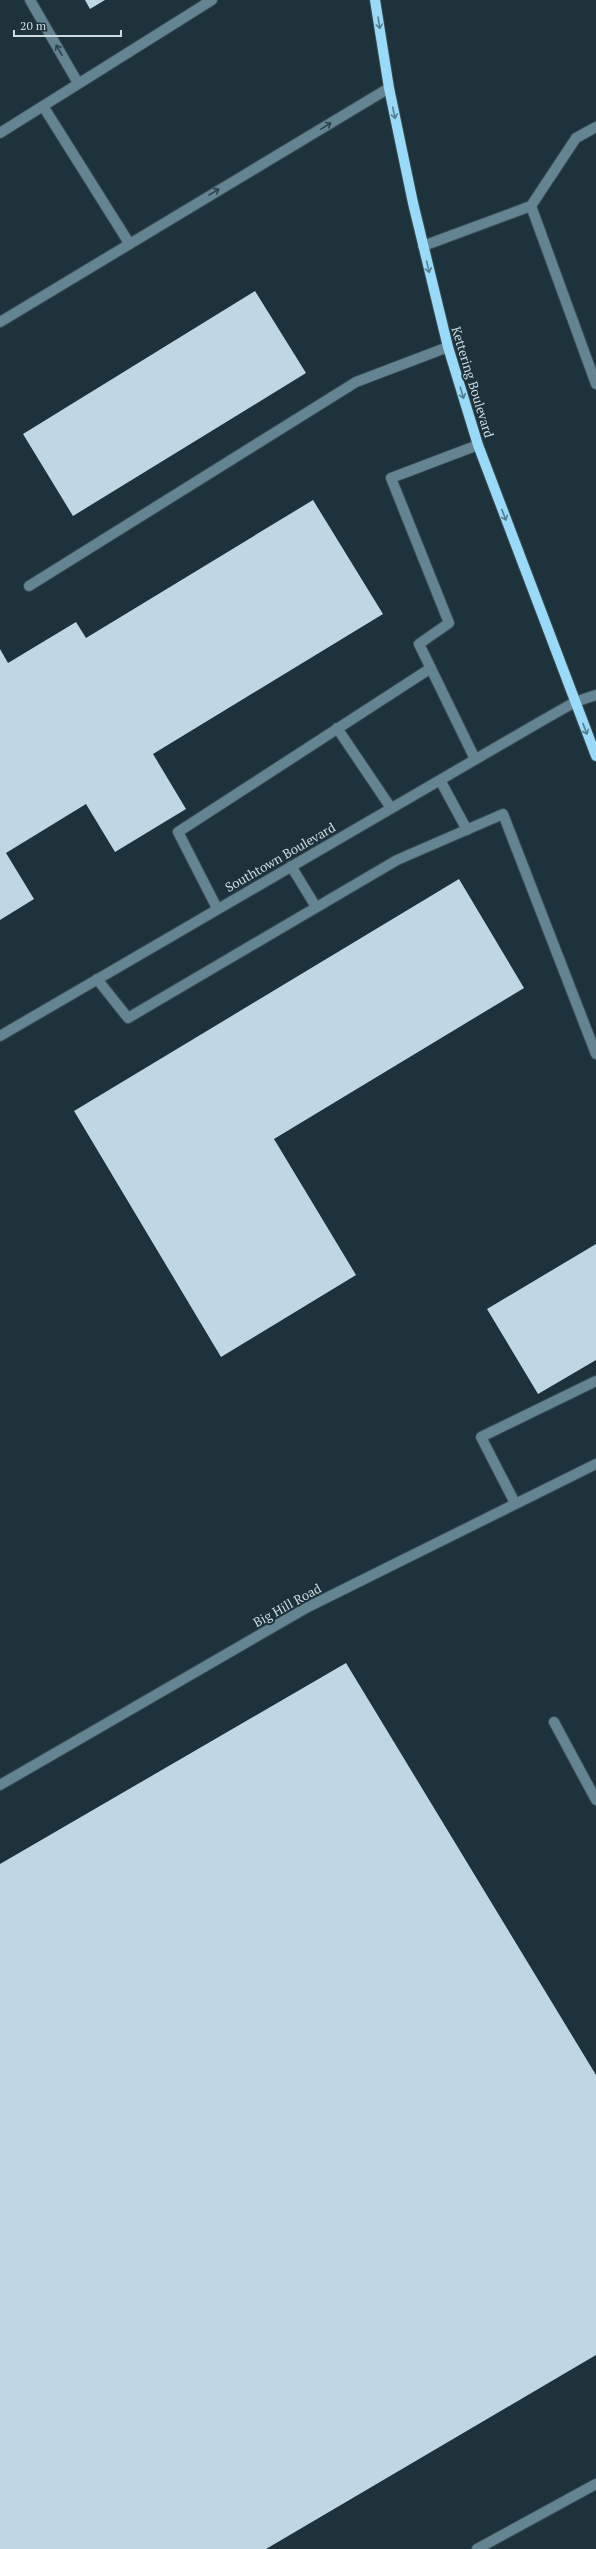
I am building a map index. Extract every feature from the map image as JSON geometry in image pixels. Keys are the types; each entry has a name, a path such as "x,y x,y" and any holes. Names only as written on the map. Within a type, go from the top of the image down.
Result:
{"main road":[{"name":"Kettering Boulevard","path":"375,0 389,88 423,246 448,347 478,445 596,756"}],"street":[{"path":"30,0 78,83"},
{"path":"0,133 212,0"},
{"path":"0,322 130,242 389,88"},
{"path":"43,106 130,242"},
{"path":"423,246 531,206 576,138 596,127"},
{"path":"531,206 596,384"},
{"path":"29,586 356,382 448,347"},
{"path":"475,759 419,644 449,623 391,478 478,445"},
{"path":"217,908 178,832 431,668"},
{"name":"Southtown Boulevard","path":"0,1036 217,908 475,759 575,702 596,695"},
{"path":"337,728 391,808"},
{"path":"440,780 467,830"},
{"path":"98,979 128,1018 397,860 503,814 596,1054"},
{"path":"291,866 316,907"},
{"path":"515,1503 481,1437 596,1381"},
{"name":"Big Hill Road","path":"0,1785 306,1608 596,1464"},
{"path":"554,1722 596,1800"},
{"path":"477,2549 596,2484"}],"building":[{"path":"85,0 105,0 90,9"},
{"path":"255,291 306,373 73,516 23,434"},
{"path":"313,500 383,614 153,754 186,809 115,852 86,804 6,853 34,899 0,920 0,649 8,663 76,622 86,638"},
{"path":"459,879 524,988 274,1139 356,1275 221,1357 74,1111"},
{"path":"596,1244 596,1360 538,1394 487,1309"},
{"path":"346,1663 596,2075 596,2355 266,2549 0,2549 0,1864"}]}
